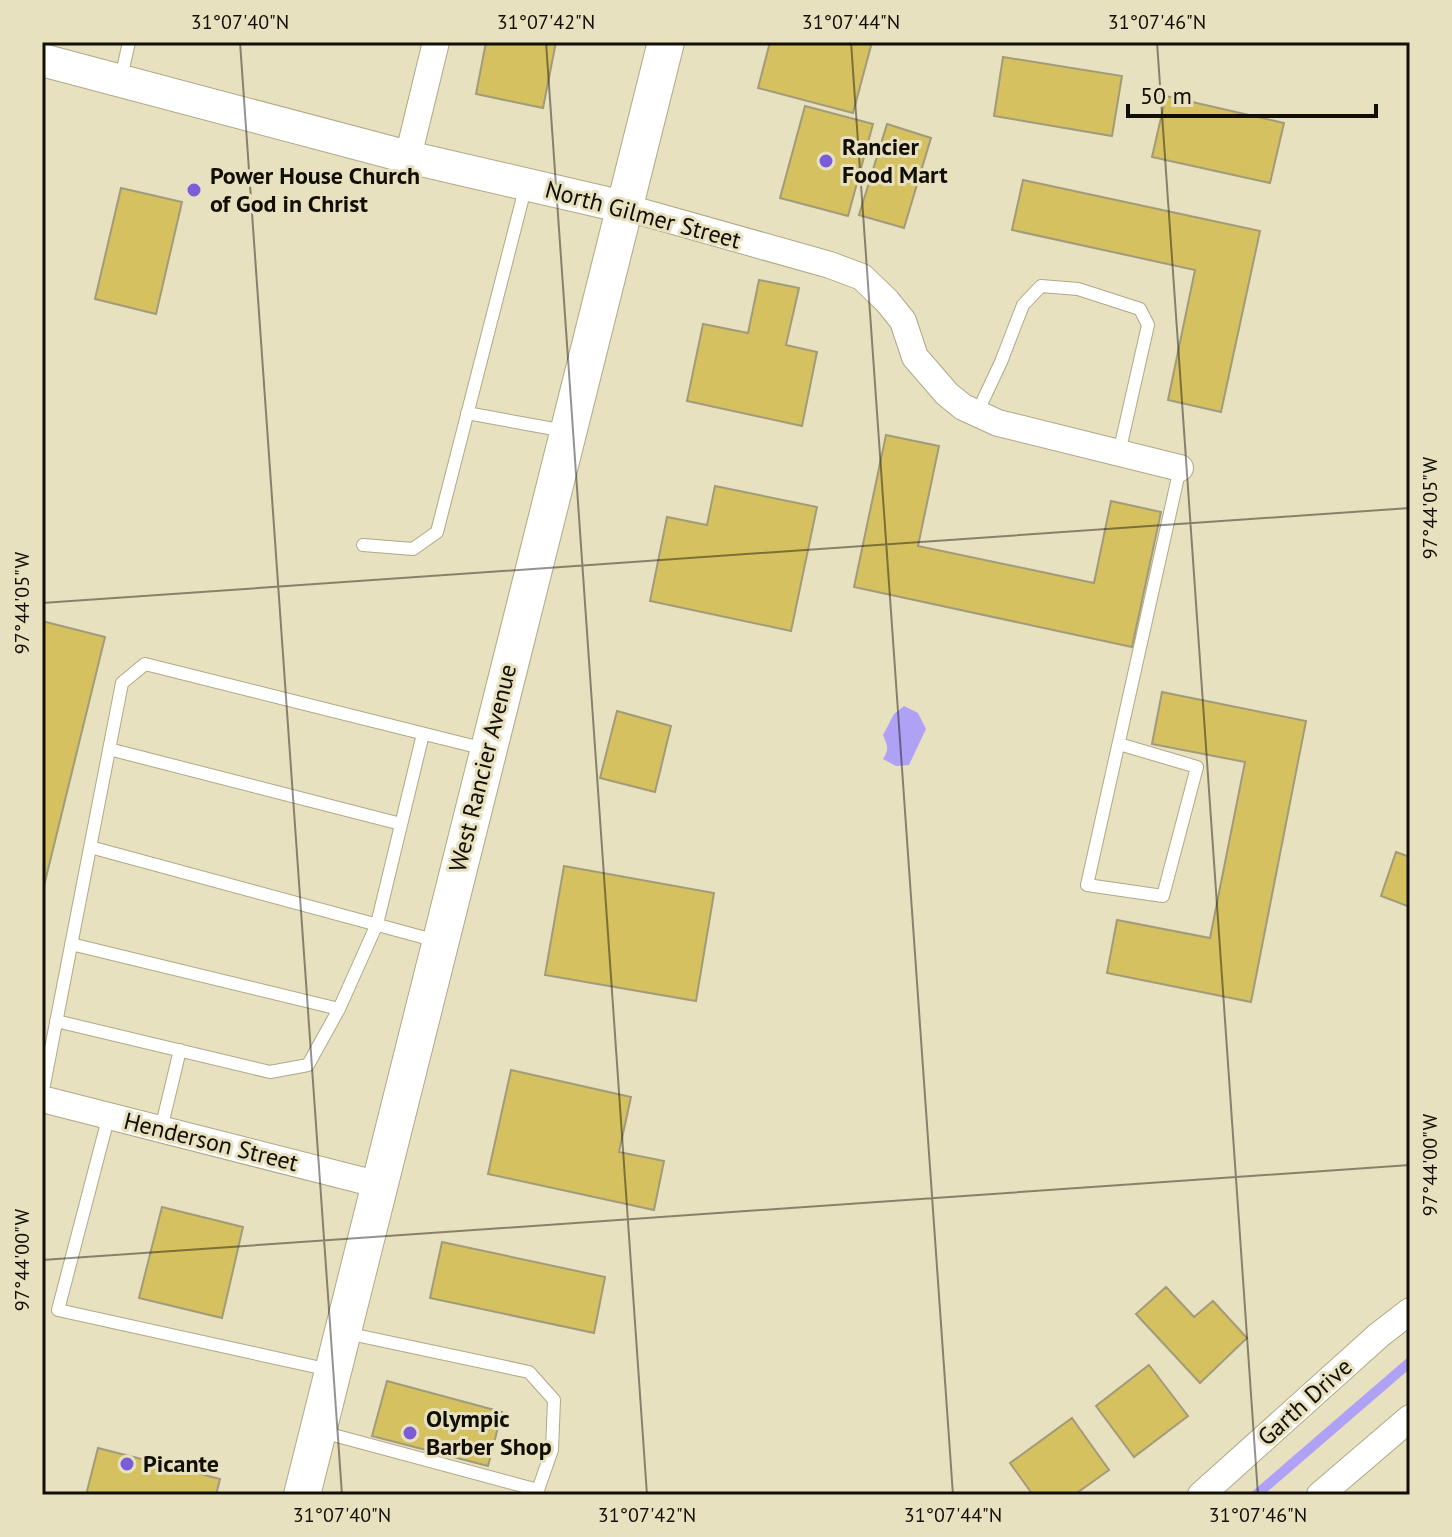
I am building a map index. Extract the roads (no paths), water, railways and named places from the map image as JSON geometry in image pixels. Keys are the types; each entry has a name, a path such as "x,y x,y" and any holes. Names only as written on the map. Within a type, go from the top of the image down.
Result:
{"main road":[{"name":"West Rancier Avenue","path":"302,1495 666,42"}],"street":[{"path":"408,157 436,42"},
{"name":"North Gilmer Street","path":"42,60 408,157 624,207 830,265 862,277 887,301 903,321 915,357 947,394 963,407 998,423 1180,468"},
{"name":"Henderson Street","path":"42,1097 380,1185"},
{"name":"Garth Drive","path":"1201,1495 1379,1335 1410,1311"},
{"path":"1320,1495 1410,1418"}],"lane":[{"path":"121,80 129,42"},
{"path":"363,545 413,549 437,532 526,185"},
{"path":"977,413 1023,305 1041,286 1078,289 1140,309 1148,325 1119,453"},
{"path":"467,413 568,431"},
{"path":"1119,744 1197,767 1163,896 1087,885 1180,468"},
{"path":"42,1097 122,683 145,664 488,750"},
{"path":"56,1021 270,1072 308,1065 339,1009 377,924 423,734"},
{"path":"109,749 401,824"},
{"path":"90,847 440,941"},
{"path":"71,944 339,1009"},
{"path":"161,1129 180,1050"},
{"path":"109,1115 58,1310 333,1370"},
{"path":"318,1431 539,1492 552,1450 554,1400 529,1372 343,1333"}],"waterway":[{"path":"1256,1495 1410,1362"}],"place":[{"name":"Rancier Food Mart","path":"826,161"},
{"name":"Power House Church of God in Christ","path":"194,190"},
{"name":"Olympic Barber Shop","path":"410,1433"},
{"name":"Picante","path":"127,1464"}]}
